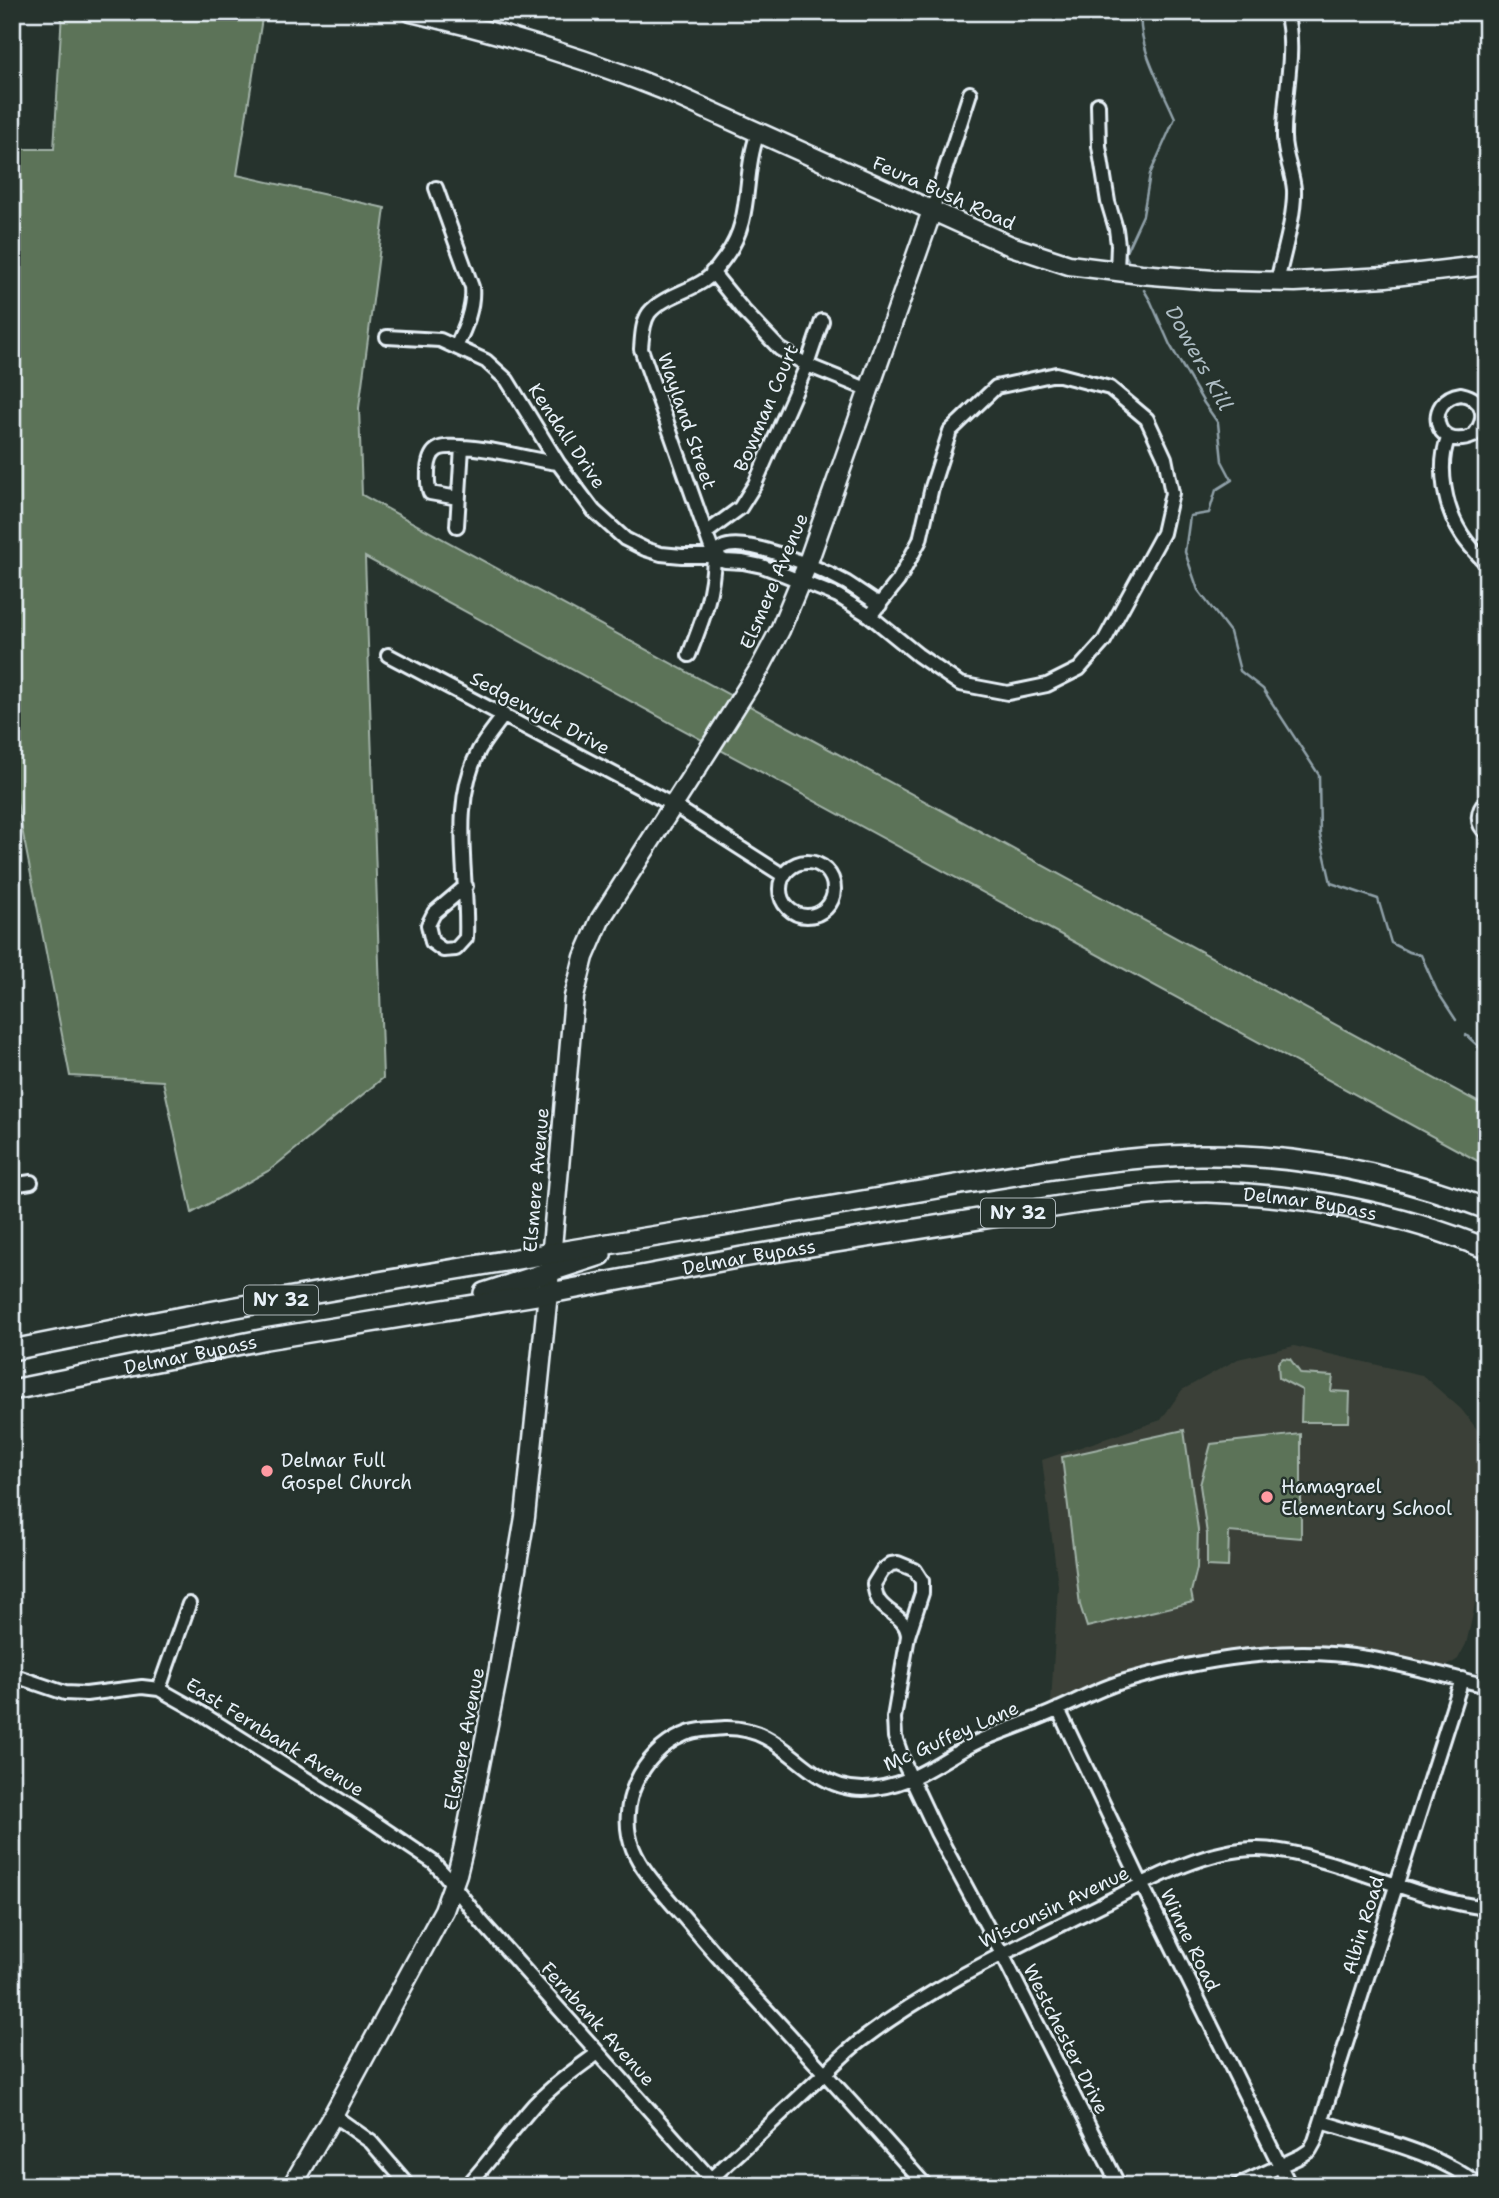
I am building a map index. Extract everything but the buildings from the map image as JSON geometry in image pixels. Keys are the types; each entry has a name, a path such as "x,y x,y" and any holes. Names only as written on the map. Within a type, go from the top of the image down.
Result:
{"main road":[{"name":"Feura Bush Road","path":"411,12 472,26 612,69 1012,246 1069,265 1213,280 1277,282 1386,276 1487,265"},
{"name":"Elsmere Avenue","path":"292,2186 433,1930 453,1887 463,1850 498,1674 525,1517 574,998 584,957 600,920 760,668 780,630 804,573 932,211"},
{"name":"Delmar Bypass","path":"12,1350 320,1293 593,1257 764,1219 1053,1168 1161,1156 1243,1156 1339,1167 1432,1190 1487,1209"},
{"name":"Delmar Bypass","path":"12,1390 152,1361 742,1257 1015,1213 1178,1193 1294,1198 1376,1214 1445,1233 1487,1249"},
{"path":"350,1326 438,1302 496,1291 550,1262"}],"street":[{"path":"1277,282 1294,190 1284,139 1291,54 1286,12"},
{"path":"932,211 971,93"},
{"path":"1098,104 1099,146 1118,245 1117,271"},
{"name":"Wayland Street","path":"714,555 641,349 643,330 649,313 667,300 707,279 727,255 740,233 746,210 749,162 758,133"},
{"path":"436,188 472,287 469,315 456,347"},
{"path":"712,272 780,349 807,365 869,390"},
{"name":"Bowman Court","path":"706,533 740,508 755,484 807,365 822,321"},
{"name":"Kendall Drive","path":"387,337 440,340 486,361 507,380 558,463 594,510 625,540 661,554 714,555 725,561 804,573"},
{"path":"804,573 870,616 918,655 960,684 1008,693 1047,685 1079,669 1104,641 1163,533 1172,493 1165,457 1147,419 1110,388 1056,373 996,387 950,431 932,487 920,540 898,580 870,616"},
{"path":"1448,439 1443,456 1451,510 1461,534 1487,564"},
{"path":"457,526 462,447"},
{"path":"458,498 430,493 429,465 431,455 437,449 489,449 558,463"},
{"path":"689,655 709,605 714,577 714,555"},
{"path":"804,573 846,582 880,605"},
{"name":"Sedgewyck Drive","path":"388,655 673,805 784,876"},
{"path":"466,886 434,913 428,925 432,942 443,950 456,949 466,937 466,886 461,832 463,804 469,776 480,750 504,715"},
{"path":"1487,800 1480,809 1479,817 1480,826 1487,833"},
{"path":"806,862 823,867 833,882 832,899 821,912 804,916 796,913 788,908 780,893 784,876 797,864 806,862"},
{"path":"12,1185 31,1182"},
{"name":"Westchester Drive","path":"908,1636 908,1629 902,1622 877,1600 874,1584 882,1571 891,1564 898,1563 915,1570 922,1581 922,1592 908,1636 894,1718 895,1737 937,1833 1002,1954 1119,2186"},
{"path":"159,1689 190,1604"},
{"name":"Mc Guffey Lane","path":"825,2073 655,1884 634,1851 628,1832 632,1792 647,1764 667,1743 686,1733 731,1728 764,1737 822,1779 852,1789 881,1788 911,1778 974,1744 1085,1696 1172,1668 1258,1654 1315,1653 1366,1658 1487,1686"},
{"name":"East Fernbank Avenue","path":"12,1675 65,1693 86,1695 142,1687 159,1689 402,1841 439,1868 453,1887"},
{"name":"Albin Road","path":"1237,2186 1310,2150 1322,2122 1462,1679"},
{"name":"Winne Road","path":"1058,1709 1290,2186"},
{"name":"Wisconsin Avenue","path":"710,2183 860,2041 913,2003 954,1978 1002,1954 1199,1860 1226,1852 1278,1850 1343,1866 1459,1905 1487,1908"},
{"name":"Fernbank Avenue","path":"453,1887 710,2183"},
{"path":"467,2186 535,2105 598,2053"},
{"path":"825,2073 926,2186"},
{"path":"333,2115 370,2142 410,2186"},
{"path":"1322,2122 1418,2152 1463,2172 1480,2186"}],"shaded area":[{"name":"Hamagrael Elementary School","path":"1294,1346 1422,1375 1461,1409 1487,1442 1487,1534 1473,1614 1466,1644 1458,1659 1446,1667 1353,1650 1310,1646 1247,1649 1197,1657 1140,1671 1079,1690 1051,1703 1058,1585 1042,1460 1161,1420 1182,1390 1238,1359"}],"green space":[{"path":"62,12 263,12 237,175 385,208 359,408 362,495 1487,1107 1487,1166 365,557 383,1078 270,1170 192,1213 163,1081 70,1076 12,777 12,149 54,149"},
{"path":"1283,1358 1290,1359 1301,1374 1333,1376 1331,1391 1350,1392 1349,1422 1301,1422 1302,1390 1279,1378 1278,1363"},
{"path":"1184,1430 1198,1530 1197,1568 1191,1592 1193,1602 1087,1627 1080,1605 1062,1457"},
{"path":"1301,1434 1301,1538 1229,1532 1228,1567 1207,1566 1207,1534 1200,1485 1211,1444"}],"waterway":[{"name":"Dowers Kill","path":"1128,260 1125,254 1143,215 1150,174 1175,118 1147,52 1141,12"},
{"name":"Dowers Kill","path":"1144,290 1170,345 1218,423 1222,461 1232,480 1216,490 1209,513 1190,516 1185,552 1198,590 1230,632 1240,671 1263,689 1319,775 1320,835 1331,883 1378,899 1391,943 1421,955 1437,991 1456,1020"},
{"name":"Dowers Kill","path":"1466,1035 1487,1054"}],"place":[{"name":"Delmar Full Gospel Church","path":"267,1471"},
{"name":"Hamagrael Elementary School","path":"1267,1497"}]}
